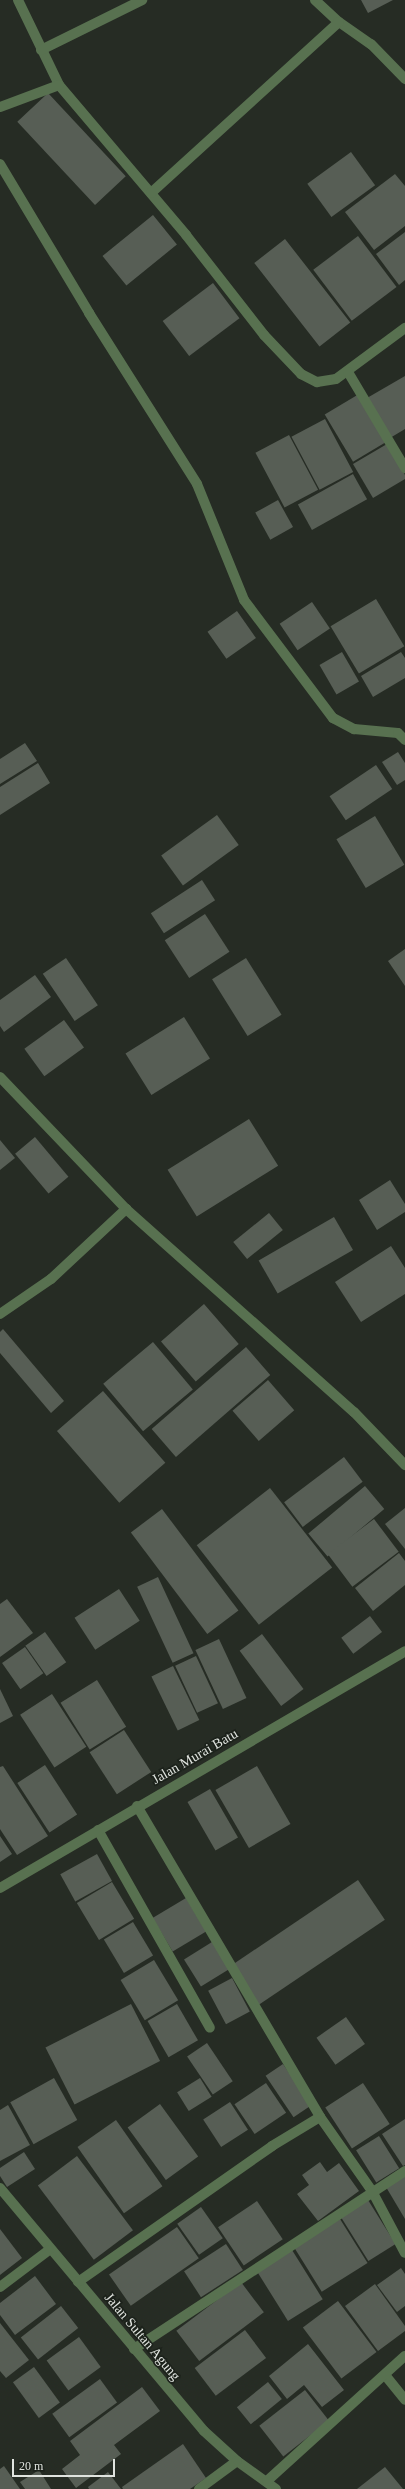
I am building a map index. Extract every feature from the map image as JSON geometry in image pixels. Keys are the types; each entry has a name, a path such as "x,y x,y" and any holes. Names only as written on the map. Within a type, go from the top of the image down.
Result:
{"street":[{"path":"18,0 52,74 59,85 151,193 269,340 296,370 317,382 336,379 348,372 405,328"},
{"path":"43,54 142,0"},
{"path":"315,0 339,22 371,44 405,78"},
{"path":"151,193 339,22"},
{"path":"0,108 59,85"},
{"path":"0,164 89,313 197,484 244,600 333,718 354,729 398,733 405,740"},
{"path":"348,372 405,468"},
{"path":"0,1076 126,1209 354,1412 405,1465"},
{"path":"0,1314 51,1279 126,1209"},
{"name":"Jalan Murai Batu","path":"0,1888 405,1651"},
{"path":"138,1806 320,2117 372,2192 405,2253"},
{"path":"98,1830 210,2028"},
{"path":"78,2282 272,2146 320,2117"},
{"path":"134,2349 405,2171"},
{"name":"Jalan Sultan Agung","path":"0,2188 49,2250 78,2282 204,2431 237,2462 267,2481 276,2489"},
{"path":"0,2287 49,2250"},
{"path":"267,2481 405,2356"},
{"path":"385,2375 405,2400"},
{"path":"200,2489 237,2462"}],"building":[{"path":"361,0 393,0 368,13"},
{"path":"48,93 126,176 95,205 17,122"},
{"path":"351,152 375,185 331,217 307,184"},
{"path":"395,174 405,186 405,226 374,250 345,212"},
{"path":"153,215 177,245 126,285 102,256"},
{"path":"405,232 405,280 399,285 376,254"},
{"path":"358,236 397,287 352,321 313,270"},
{"path":"285,239 350,323 320,347 254,263"},
{"path":"213,283 239,318 189,356 163,321"},
{"path":"405,376 405,429 390,438 367,398"},
{"path":"359,394 387,441 353,462 325,415"},
{"path":"325,419 353,472 320,490 291,437"},
{"path":"289,435 318,490 285,508 255,453"},
{"path":"387,444 405,475 405,479 373,498 353,464"},
{"path":"353,474 367,499 312,530 298,505"},
{"path":"278,500 293,527 270,540 255,513"},
{"path":"376,599 404,646 359,673 331,626"},
{"path":"312,602 330,629 298,650 280,624"},
{"path":"237,611 256,638 226,659 208,632"},
{"path":"342,652 359,681 336,694 319,665"},
{"path":"401,652 405,658 405,678 373,697 361,676"},
{"path":"25,743 37,761 0,784 0,759"},
{"path":"398,752 405,763 405,780 397,785 382,762"},
{"path":"38,763 50,783 0,815 0,787"},
{"path":"376,765 392,789 346,820 330,796"},
{"path":"217,815 239,845 183,885 161,856"},
{"path":"375,816 404,865 366,888 336,839"},
{"path":"202,880 215,900 164,933 151,913"},
{"path":"205,914 230,952 189,978 165,940"},
{"path":"405,949 405,986 388,961"},
{"path":"66,958 98,1005 75,1021 43,974"},
{"path":"246,958 282,1015 248,1036 212,979"},
{"path":"35,975 51,997 4,1032 0,1026 0,1000"},
{"path":"184,1017 210,1059 151,1095 125,1054"},
{"path":"64,1020 84,1048 44,1076 24,1049"},
{"path":"249,1119 278,1166 197,1217 168,1170"},
{"path":"35,1137 68,1177 49,1194 15,1154"},
{"path":"0,1140 15,1158 0,1170"},
{"path":"390,1180 405,1204 405,1212 377,1230 359,1200"},
{"path":"269,1213 283,1230 247,1259 233,1242"},
{"path":"334,1217 353,1250 278,1293 259,1260"},
{"path":"391,1246 405,1268 405,1294 361,1322 335,1282"},
{"path":"204,1304 239,1344 196,1381 161,1341"},
{"path":"3,1329 64,1401 51,1413 0,1353 0,1332"},
{"path":"153,1342 193,1389 143,1431 103,1384"},
{"path":"246,1347 270,1375 176,1457 152,1429"},
{"path":"268,1380 294,1410 259,1441 233,1411"},
{"path":"103,1391 165,1463 119,1503 57,1431"},
{"path":"344,1457 363,1482 303,1527 284,1502"},
{"path":"365,1486 384,1509 328,1557 308,1534"},
{"path":"270,1488 332,1568 259,1625 197,1545"},
{"path":"405,1508 405,1549 385,1524"},
{"path":"162,1509 238,1610 207,1634 131,1532"},
{"path":"374,1519 399,1552 352,1587 328,1554"},
{"path":"399,1553 405,1561 405,1585 373,1611 355,1588"},
{"path":"158,1577 193,1653 173,1663 137,1587"},
{"path":"119,1589 140,1621 95,1650 75,1618"},
{"path":"7,1599 33,1633 0,1657 0,1604"},
{"path":"370,1616 382,1632 353,1654 341,1638"},
{"path":"45,1632 66,1662 47,1676 25,1646"},
{"path":"262,1634 304,1689 281,1706 240,1651"},
{"path":"219,1639 246,1698 223,1709 195,1650"},
{"path":"25,1647 43,1673 20,1689 2,1663"},
{"path":"196,1656 218,1703 197,1713 175,1666"},
{"path":"173,1666 199,1720 178,1730 151,1677"},
{"path":"97,1680 126,1727 90,1749 61,1703"},
{"path":"0,1689 13,1716 0,1723"},
{"path":"52,1694 86,1747 54,1768 20,1715"},
{"path":"124,1730 151,1772 117,1794 90,1752"},
{"path":"45,1765 77,1814 49,1832 17,1783"},
{"path":"3,1766 48,1836 17,1855 0,1829 0,1767"},
{"path":"257,1766 290,1824 249,1848 215,1790"},
{"path":"210,1789 238,1837 215,1850 187,1802"},
{"path":"0,1836 12,1854 0,1862"},
{"path":"97,1854 112,1881 75,1901 60,1874"},
{"path":"358,1880 385,1920 259,2005 232,1965"},
{"path":"112,1882 134,1919 99,1940 77,1903"},
{"path":"186,1898 206,1931 173,1952 153,1918"},
{"path":"133,1922 153,1955 124,1973 104,1940"},
{"path":"212,1942 229,1969 201,1987 184,1959"},
{"path":"154,1960 178,2000 145,2020 121,1980"},
{"path":"232,1978 250,2012 226,2024 208,1991"},
{"path":"131,2004 160,2061 75,2105 45,2048"},
{"path":"177,2004 198,2040 169,2057 148,2021"},
{"path":"346,2017 365,2044 335,2065 317,2038"},
{"path":"207,2043 233,2081 213,2095 187,2056"},
{"path":"283,2064 311,2105 294,2117 266,2076"},
{"path":"54,2078 77,2120 34,2144 10,2102"},
{"path":"200,2078 212,2097 189,2111 177,2092"},
{"path":"266,2083 286,2113 255,2134 234,2104"},
{"path":"363,2083 390,2124 352,2149 325,2108"},
{"path":"230,2102 248,2130 221,2147 203,2119"},
{"path":"160,2104 198,2157 166,2180 128,2128"},
{"path":"8,2105 30,2145 0,2161 0,2110"},
{"path":"405,2119 405,2165 403,2166 382,2134"},
{"path":"116,2120 162,2186 124,2213 77,2147"},
{"path":"379,2136 399,2168 376,2183 356,2150"},
{"path":"24,2152 35,2169 7,2187 0,2176 0,2168"},
{"path":"77,2156 133,2230 94,2260 38,2185"},
{"path":"320,2162 327,2172 339,2163 359,2191 318,2221 297,2194 309,2185 302,2175"},
{"path":"405,2175 405,2219 386,2187"},
{"path":"368,2200 396,2244 368,2261 341,2217"},
{"path":"257,2201 283,2239 244,2265 218,2227"},
{"path":"201,2207 223,2238 199,2255 177,2224"},
{"path":"340,2219 368,2263 322,2292 294,2248"},
{"path":"177,2227 199,2258 131,2306 109,2275"},
{"path":"0,2229 22,2258 0,2275"},
{"path":"226,2244 243,2270 201,2297 184,2271"},
{"path":"292,2250 323,2299 288,2321 257,2272"},
{"path":"401,2268 405,2274 405,2306 397,2312 377,2285"},
{"path":"35,2276 56,2304 15,2335 0,2315 0,2303"},
{"path":"241,2282 264,2312 199,2361 176,2331"},
{"path":"375,2284 405,2326 405,2331 378,2351 345,2306"},
{"path":"338,2301 377,2352 341,2379 303,2327"},
{"path":"61,2306 78,2328 38,2359 21,2337"},
{"path":"0,2323 29,2360 6,2378 0,2371"},
{"path":"245,2330 266,2358 216,2396 195,2368"},
{"path":"79,2337 101,2367 68,2390 47,2361"},
{"path":"308,2344 344,2390 322,2407 304,2385 287,2399 269,2376"},
{"path":"34,2367 60,2403 39,2418 13,2382"},
{"path":"100,2379 117,2402 69,2437 52,2414"},
{"path":"268,2382 282,2399 251,2424 237,2407"},
{"path":"142,2387 160,2411 114,2445 121,2454 76,2488 62,2469 80,2455 70,2441"},
{"path":"305,2390 329,2421 283,2456 259,2426"},
{"path":"183,2444 206,2478 190,2489 123,2489 122,2487"},
{"path":"4,2466 20,2489 0,2489 0,2469"},
{"path":"385,2467 403,2489 357,2489"},
{"path":"39,2470 51,2489 25,2489 20,2482"},
{"path":"108,2472 121,2489 89,2489 88,2487"}]}
